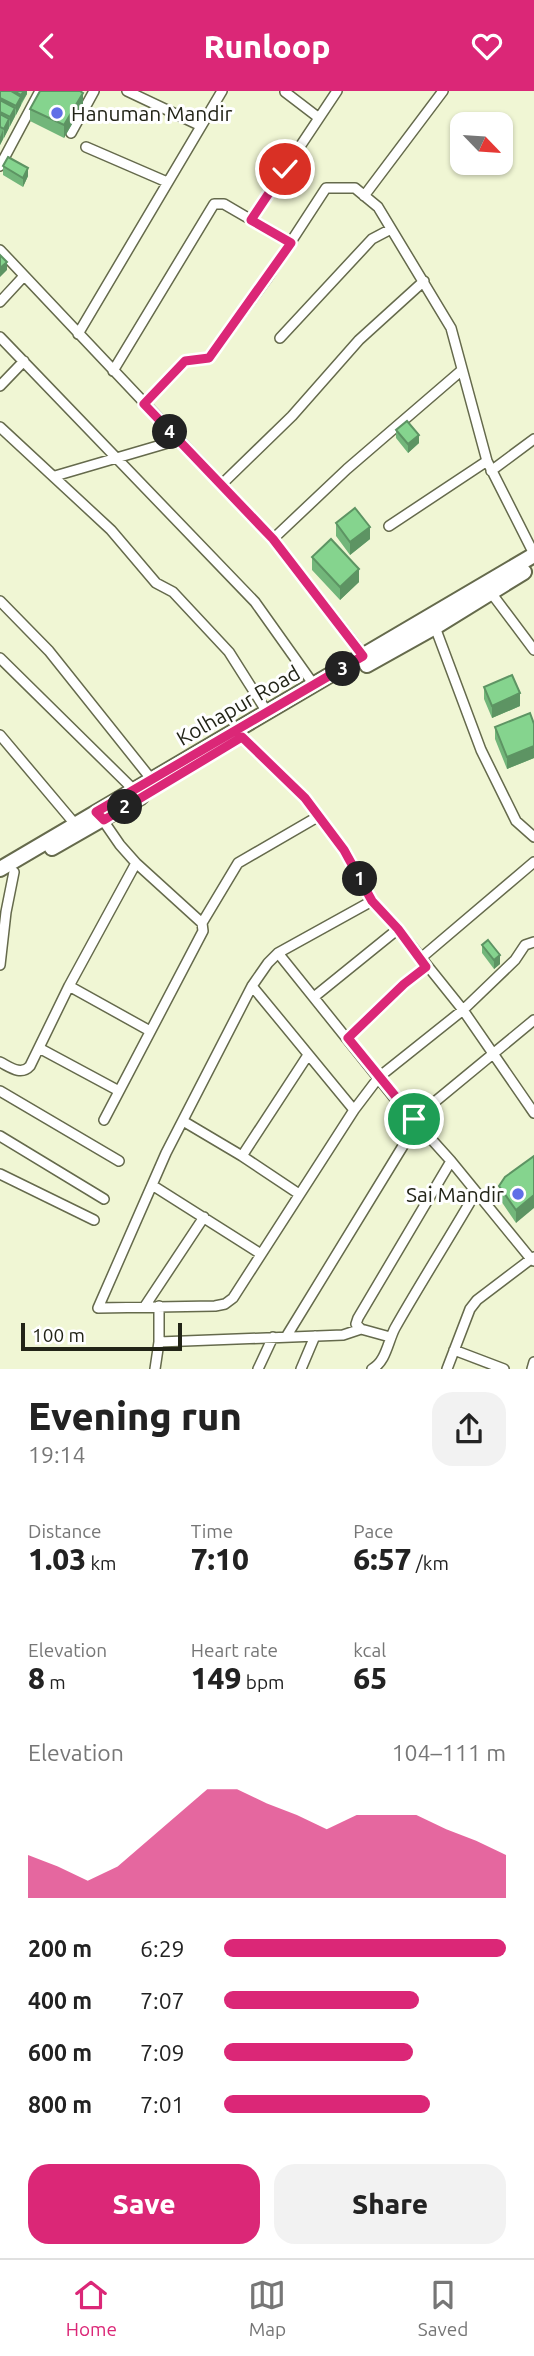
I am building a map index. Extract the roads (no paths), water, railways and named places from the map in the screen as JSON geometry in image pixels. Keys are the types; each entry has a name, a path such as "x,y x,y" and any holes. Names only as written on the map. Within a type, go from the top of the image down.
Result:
{"main road":[{"name":"Kolhapur Road","path":"7,870 435,627 534,555"},
{"name":"Kolhapur Road","path":"0,879 7,870 75,824 100,816 134,790 363,656 487,588 534,566"}],"street":[{"path":"0,166 40,91"},
{"path":"71,133 94,91"},
{"path":"127,91 201,126"},
{"path":"78,334 222,91"},
{"path":"251,220 337,91"},
{"path":"364,196 443,91"},
{"path":"285,92 319,118"},
{"path":"86,147 167,183"},
{"path":"144,404 185,361 209,358 291,243 326,188 355,188 377,207 451,328 487,461 534,555"},
{"path":"113,371 214,204 224,205 291,243"},
{"path":"280,338 372,239 391,229"},
{"path":"0,250 273,539 363,656"},
{"path":"0,302 24,276"},
{"path":"221,485 292,416 359,340 424,281"},
{"path":"0,337 255,602 314,685"},
{"path":"0,386 24,361"},
{"path":"273,539 347,469 462,370"},
{"path":"0,427 111,530 156,583 173,592 229,652 267,712"},
{"path":"491,471 534,439"},
{"path":"55,476 178,440"},
{"path":"389,526 487,461"},
{"path":"487,588 534,650"},
{"path":"0,601 49,651 152,780"},
{"path":"435,627 481,750 512,813 534,837"},
{"path":"0,658 134,790"},
{"path":"1,737 75,824"},
{"path":"242,737 305,798 344,850 372,901 463,1010 532,1107"},
{"path":"100,816 136,863 202,923"},
{"path":"104,1120 203,931 202,923 238,863 319,816"},
{"path":"348,1038 424,963 534,862"},
{"path":"0,1062 20,1072 26,1071 136,863"},
{"path":"0,965 7,870"},
{"path":"372,901 278,954 251,986 152,1185 97,1308 225,1304 233,1298 354,1110 379,1077 463,1010 515,960 525,945 534,942"},
{"path":"314,997 398,929"},
{"path":"278,954 533,1259 477,1300 470,1309 447,1369"},
{"path":"69,986 150,1031"},
{"path":"251,986 354,1110"},
{"path":"286,1337 415,1121 534,1020"},
{"path":"39,1048 119,1091"},
{"path":"243,1156 308,1055"},
{"path":"0,1091 119,1161"},
{"path":"183,1121 243,1156 299,1194"},
{"path":"0,1136 104,1199"},
{"path":"390,1337 361,1329 356,1324 358,1318 450,1161"},
{"path":"0,1174 94,1220"},
{"path":"152,1185 261,1254"},
{"path":"372,1369 378,1366 383,1358 390,1337 477,1192"},
{"path":"145,1306 204,1217"},
{"path":"155,1369 159,1342 159,1306"},
{"path":"159,1342 343,1335 361,1329"},
{"path":"301,1369 315,1336"},
{"path":"258,1369 273,1337"},
{"path":"454,1350 504,1369"},
{"path":"531,1369 534,1362"}],"place":[{"name":"Hanuman Mandir","path":"57,113"},
{"name":"Sai Mandir","path":"518,1194"}]}
